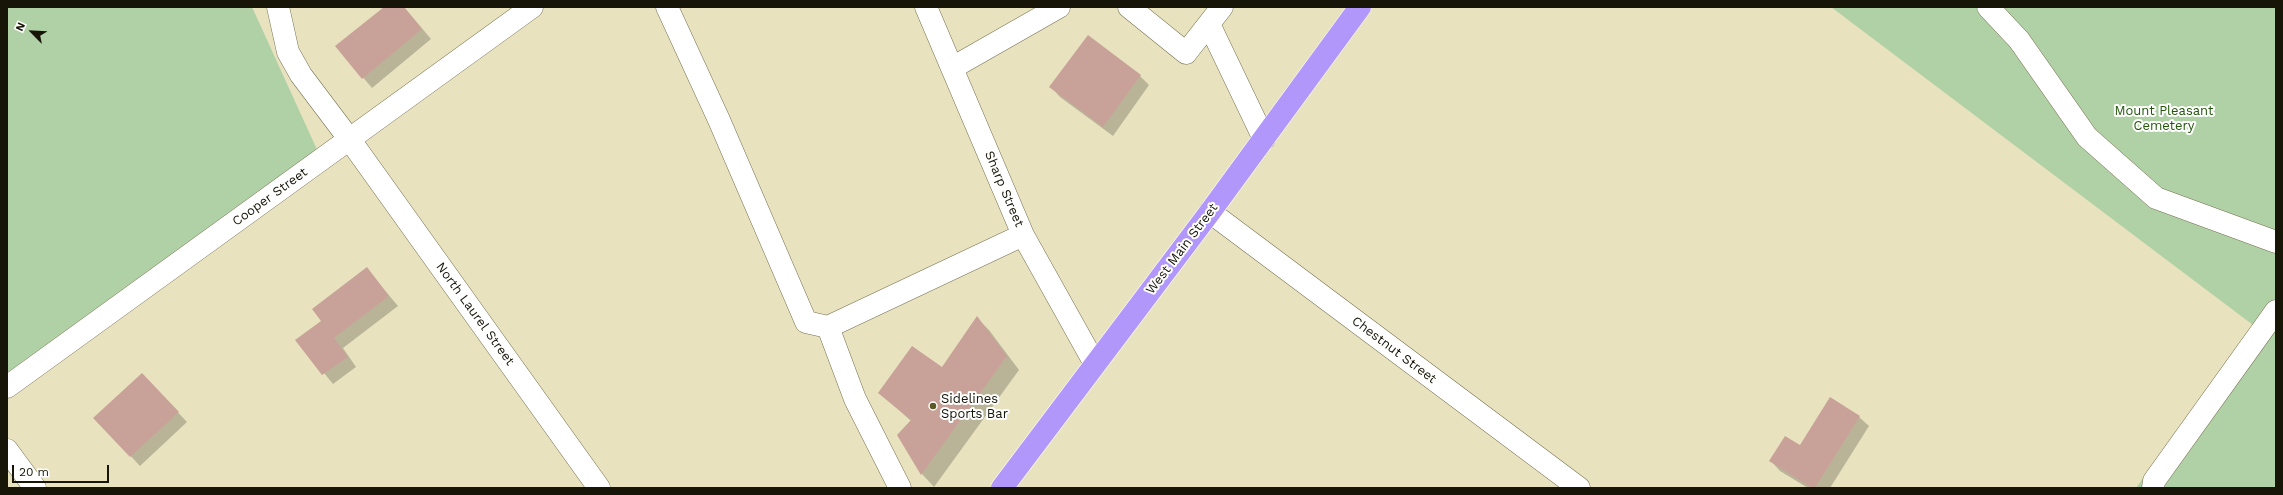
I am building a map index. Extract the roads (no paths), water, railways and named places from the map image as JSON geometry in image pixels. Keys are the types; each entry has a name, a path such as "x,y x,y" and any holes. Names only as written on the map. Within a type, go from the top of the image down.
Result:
{"highway":[{"name":"West Main Street","path":"1002,488 1210,212 1360,7"}],"street":[{"name":"North Laurel Street","path":"278,7 288,52 295,65 599,488"},
{"name":"Cooper Street","path":"7,387 532,7"},
{"path":"667,7 719,120 806,322 828,327 1023,235"},
{"name":"Sharp Street","path":"926,7 1023,235 1096,364"},
{"path":"952,68 1059,7"},
{"path":"1129,7 1186,53 1216,15"},
{"path":"1994,10 2019,40 2087,137 2156,198 2276,242"},
{"path":"1216,15 1264,139"},
{"name":"Chestnut Street","path":"1210,212 1579,488"},
{"path":"2154,488 2154,481 2276,311"},
{"path":"828,327 855,399 900,488"},
{"path":"7,450 35,488"}],"place":[{"name":"Sidelines Sports Bar","path":"933,406"}],"park label":[{"name":"Mount Pleasant Cemetery","path":"2164,118"}]}
